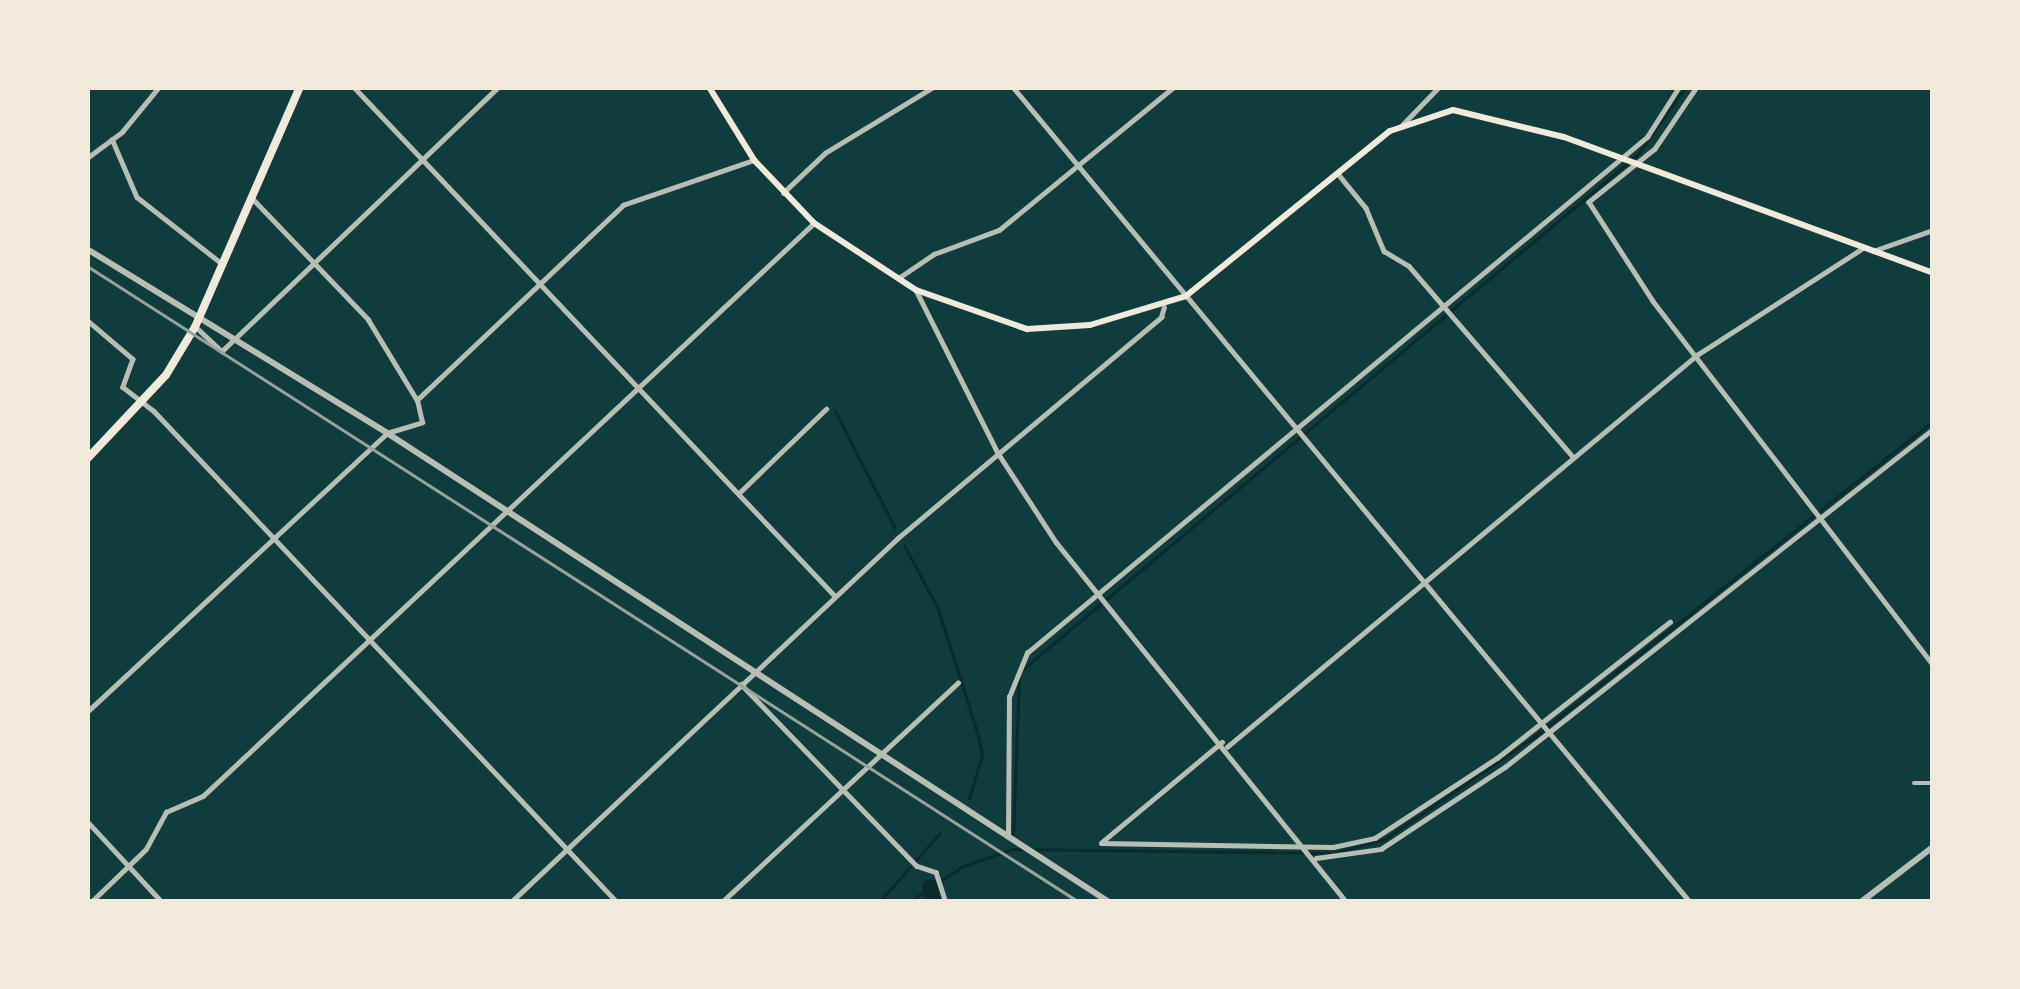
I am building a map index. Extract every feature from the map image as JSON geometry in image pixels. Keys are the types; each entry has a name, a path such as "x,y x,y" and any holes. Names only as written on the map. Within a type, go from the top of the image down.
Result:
{"main road":[{"path":"87,459 143,402 195,327 300,87"},
{"path":"709,87 754,160 814,224 916,290 1028,329 1090,325 1164,307 1186,296 1402,124 1477,112 1622,159 1933,273"}],"street":[{"path":"87,158 112,139 159,87"},
{"path":"354,87 836,596"},
{"path":"195,327 222,351 498,87"},
{"path":"783,193 825,153 933,87"},
{"path":"1013,87 1690,902"},
{"path":"897,280 934,254 999,230 1174,87"},
{"path":"1402,124 1439,87"},
{"path":"1009,837 1014,676 1027,653 1622,159 1647,136 1679,87"},
{"path":"1589,202 1673,129 1697,87"},
{"path":"112,139 137,197 222,263"},
{"path":"417,400 623,205 754,160"},
{"path":"1337,173 1366,208 1384,251 1409,266 1573,457"},
{"path":"1581,191 1697,355 1933,664"},
{"path":"87,712 387,433 422,422 417,400 368,319 252,198"},
{"path":"91,902 129,866 166,812 202,796 814,224"},
{"path":"1874,251 1933,230"},
{"path":"1670,622 1540,722 1375,838 1333,847 1305,842 1101,843 1697,355 1863,248"},
{"path":"87,249 387,433 1109,902"},
{"path":"916,290 998,453 1098,592 1305,842 1347,902"},
{"path":"511,902 898,538 1161,317 1164,307"},
{"path":"87,320 133,358 121,380 617,902"},
{"path":"738,494 826,410"},
{"path":"1316,858 1382,849 1550,733 1933,429"},
{"path":"741,683 917,866 938,875 946,902"},
{"path":"722,902 958,683"},
{"path":"1914,783 1933,783"},
{"path":"87,821 163,902"},
{"path":"1861,902 1933,847"}],"waterway":[{"path":"1023,669 1638,154 1685,87"},
{"path":"835,411 895,528"},
{"path":"909,902 963,866 1013,849 1333,853 1385,839 1534,737 1933,421"},
{"path":"904,545 938,609 978,735 982,755 969,798"},
{"path":"1013,835 1019,678"},
{"path":"879,902 940,833"},
{"path":"930,887 934,902"}],"railway":[{"path":"87,266 1079,902"}]}
